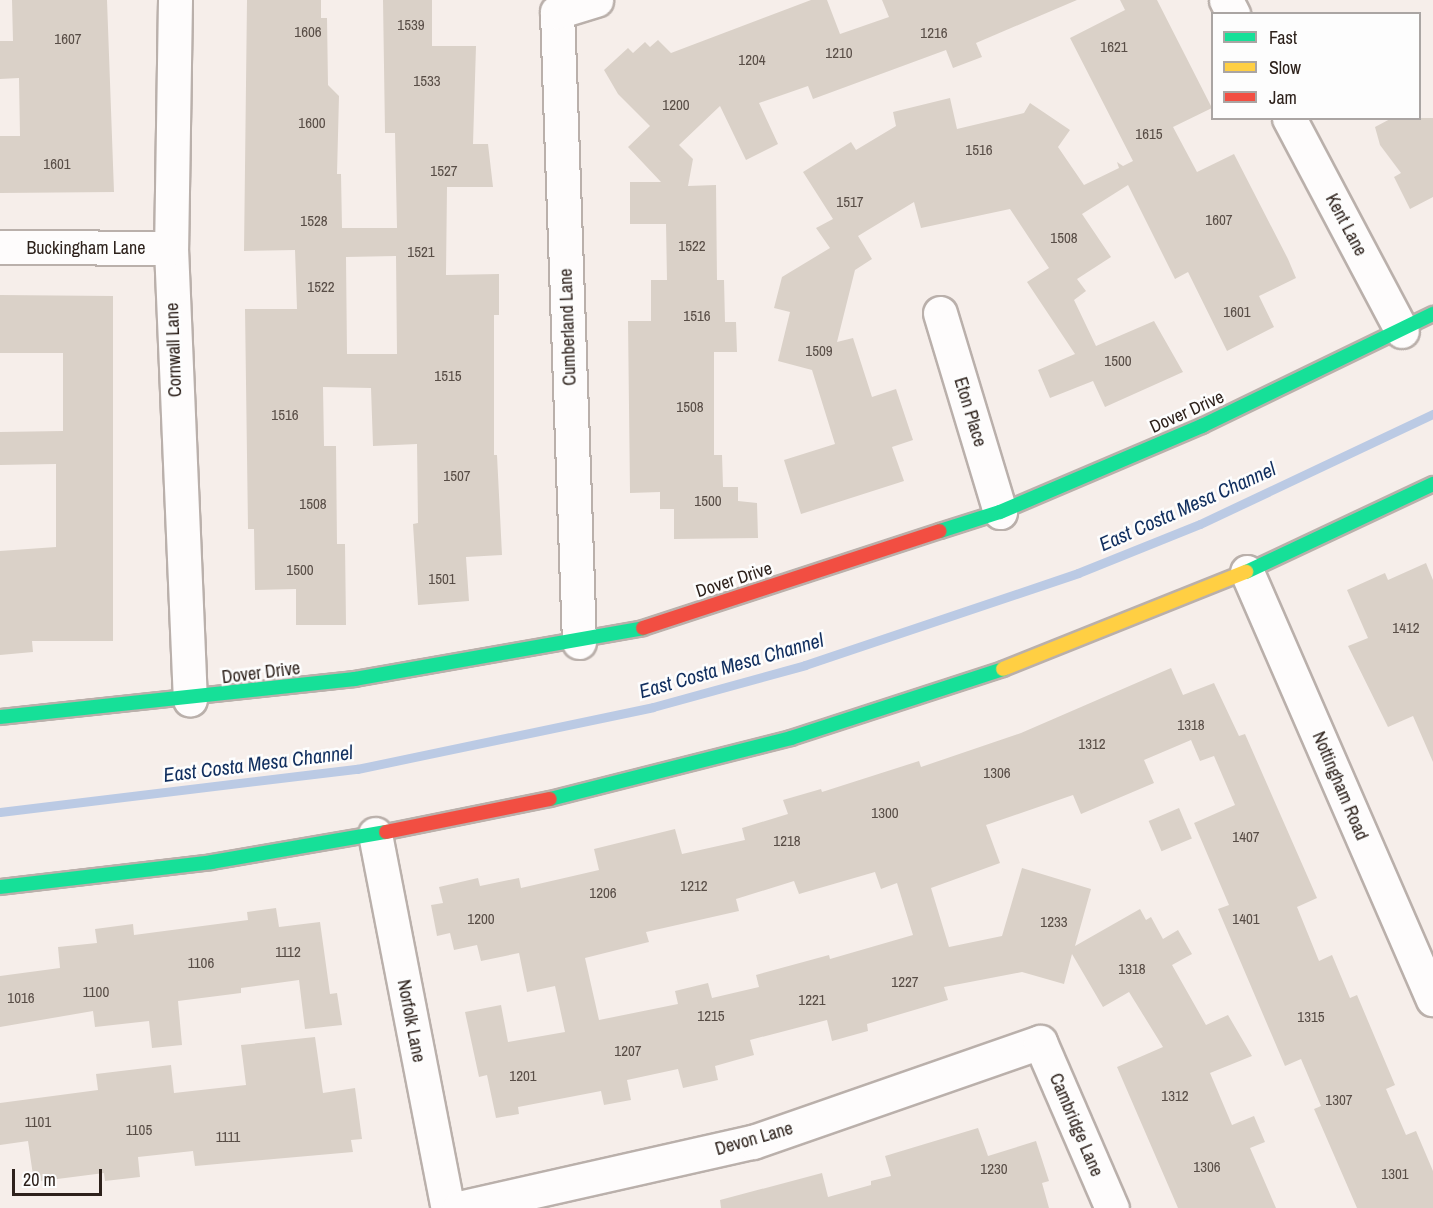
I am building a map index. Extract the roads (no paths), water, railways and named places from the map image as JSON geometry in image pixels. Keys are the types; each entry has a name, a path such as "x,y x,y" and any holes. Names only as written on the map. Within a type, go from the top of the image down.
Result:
{"street":[{"name":"Cornwall Lane","path":"175,0 171,248 190,700"},
{"name":"Cumberland Lane","path":"579,642 557,12 596,0"},
{"name":"Kent Lane","path":"1290,120 1402,331"},
{"name":"Buckingham Lane","path":"0,247 171,248"},
{"name":"Eton Place","path":"940,313 1000,512"},
{"name":"Dover Drive","path":"0,717 190,700 355,679 579,642 644,628 1000,512 1202,426 1433,314"},
{"path":"0,887 212,862 375,834 535,803 791,738 1032,659 1247,572 1433,484"},
{"name":"Nottingham Road","path":"1247,572 1433,999"},
{"name":"Norfolk Lane","path":"375,834 448,1208"},
{"name":"Devon Lane","path":"459,1208 753,1142 1040,1042"},
{"name":"Cambridge Lane","path":"1040,1042 1112,1208"}],"waterway":[{"name":"East Costa Mesa Channel","path":"0,812 357,769 653,707 805,665 1078,573 1200,524 1433,414"}]}
